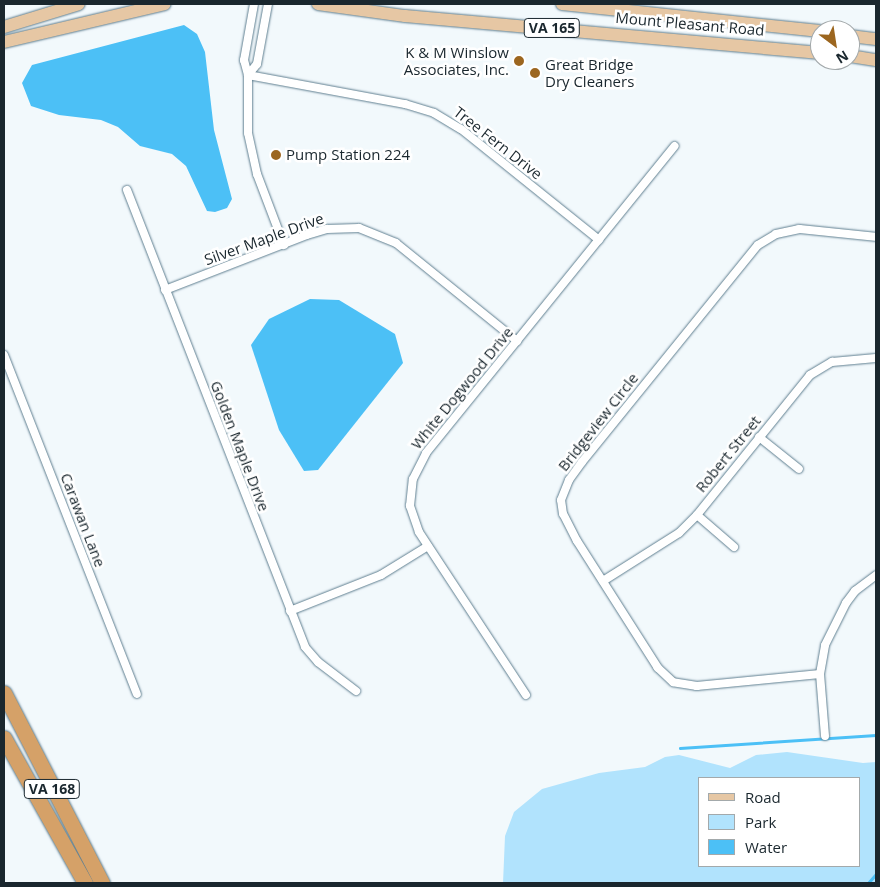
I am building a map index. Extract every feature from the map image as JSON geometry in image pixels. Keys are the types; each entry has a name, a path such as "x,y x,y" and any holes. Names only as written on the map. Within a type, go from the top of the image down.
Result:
{"highway":[{"name":"VA 168","path":"4,693 102,883"},
{"name":"VA 168","path":"4,738 85,883"}],"main road":[{"path":"4,27 80,4"},
{"path":"4,42 129,7 165,4"},
{"name":"Mount Pleasant Road","path":"318,4 405,16 810,52"},
{"name":"Mount Pleasant Road","path":"562,4 810,30"},
{"path":"860,37 876,39"},
{"path":"860,57 875,59"}],"street":[{"path":"254,4 244,60 248,75 247,116 252,154 284,245"},
{"path":"248,75 257,64 268,4"},
{"name":"Tree Fern Drive","path":"248,75 405,104 434,113 461,129 599,240"},
{"name":"White Dogwood Drive","path":"526,695 415,525 410,506 416,468 675,146"},
{"name":"Golden Maple Drive","path":"127,190 290,611 311,655 356,691"},
{"name":"Silver Maple Drive","path":"165,290 327,229 344,227 382,235 406,251 517,341"},
{"name":"Bridgeview Circle","path":"820,674 697,686 676,684 658,668 567,525 561,504 569,480 582,462 758,245 776,234 799,229 876,237"},
{"name":"Carawan Lane","path":"4,355 137,694"},
{"name":"Robert Street","path":"603,581 679,532 696,515 803,382 818,369 844,360 876,358"},
{"path":"759,437 799,469"},
{"path":"696,515 734,547"},
{"path":"290,611 381,574 428,546"},
{"path":"825,736 820,674 821,658 835,621 855,591 876,575"}],"green space":[{"path":"787,752 863,763 876,762 876,883 503,883 505,836 514,812 542,789 599,773 645,767 665,757 679,755 730,768 756,755"}],"water":[{"path":"184,25 197,34 205,52 214,130 232,199 227,208 215,212 207,211 186,166 172,154 140,146 118,127 101,120 59,115 31,106 22,83 32,65"},
{"path":"310,299 339,300 395,334 403,363 318,470 304,471 279,430 251,345 269,319"}],"waterway":[{"path":"680,748 876,735"},
{"path":"868,883 876,874"}],"place":[{"name":"K & M Winslow Associates, Inc.","path":"519,61"},
{"name":"Great Bridge Dry Cleaners","path":"535,73"},
{"name":"Pump Station 224","path":"276,155"}]}
